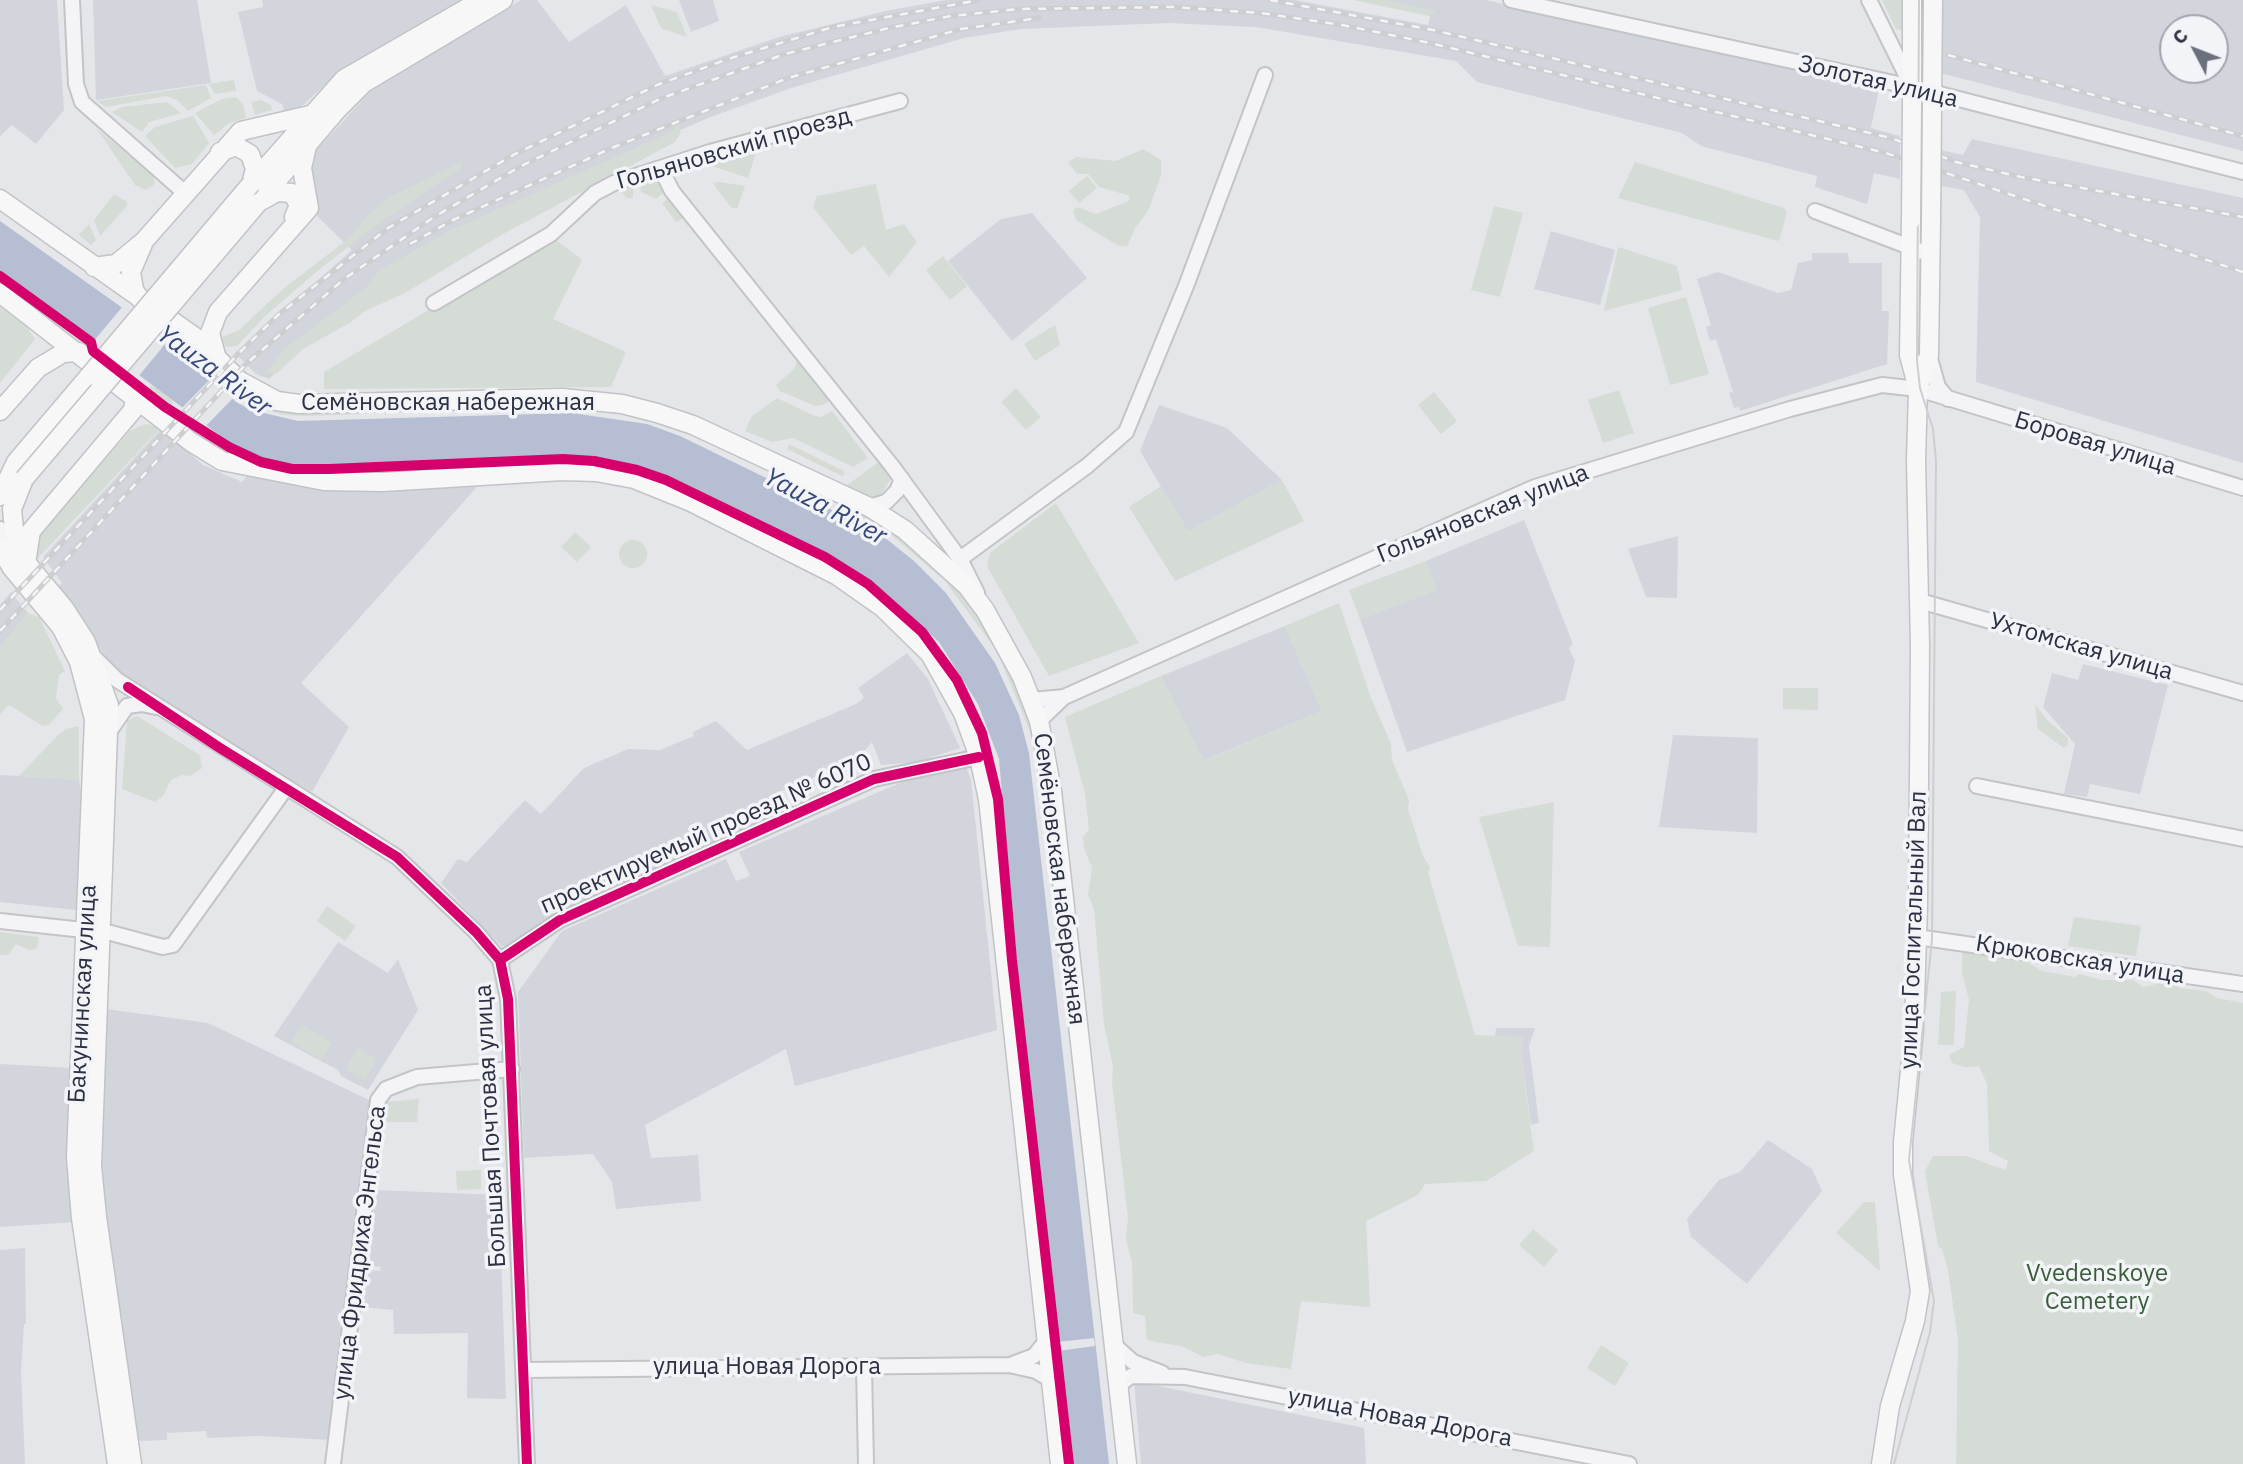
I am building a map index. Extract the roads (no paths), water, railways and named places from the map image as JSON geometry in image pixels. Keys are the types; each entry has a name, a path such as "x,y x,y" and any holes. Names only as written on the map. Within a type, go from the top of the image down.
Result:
{"main road":[{"path":"260,195 310,115 330,93 359,69 481,0"},
{"path":"0,474 16,462 364,83 503,0"},
{"name":"улица Госпитальный Вал","path":"1881,1464 1890,1406 1916,1321 1920,1291 1903,1175 1903,1142 1914,1030 1917,937 1920,601 1916,461 1918,389 1909,355 1912,0"},
{"name":"улица Госпитальный Вал","path":"1918,389 1930,355 1933,0"},
{"path":"94,267 116,264 144,241 241,131 310,115"},
{"path":"216,355 210,333 218,312 309,208 302,168 310,140"},
{"path":"220,152 236,146 250,154 260,195"},
{"path":"260,195 285,191 298,199 297,211 281,238"},
{"name":"Бакунинская улица","path":"5,501 260,195"},
{"name":"Семёновская набережная","path":"0,199 174,323 216,355 240,381 277,401 299,404 562,398 622,404 693,425 869,506 905,530 953,570 985,610 1010,654 1039,721 1052,790 1127,1464"},
{"path":"140,299 134,290 131,272 144,241"},
{"path":"0,293 132,393 191,442 222,461 324,481 383,482 562,471 627,477 663,489 836,575 883,608 930,654 963,713 979,757 988,799 1060,1464"},
{"path":"174,323 195,325 218,312"},
{"path":"0,411 38,368 49,344 46,327"},
{"path":"38,368 64,353 79,352"},
{"path":"123,424 135,404 132,393"},
{"path":"14,536 123,424 138,413 152,413 164,419"},
{"name":"Бакунинская улица","path":"16,462 5,501 12,519 14,565 64,608 86,659 105,688 110,732 76,1126 77,1186 117,1464"},
{"path":"5,501 21,514 34,520 14,536"},
{"path":"14,536 27,547 14,565"},
{"name":"Бакунинская улица","path":"86,659 94,719 92,1166 132,1464"}],"street":[{"path":"72,0 76,84 82,102 185,193"},
{"name":"Золотая улица","path":"1511,0 1912,87 1932,99 2243,172"},
{"path":"1869,0 1912,87"},
{"path":"1869,79 1883,75 1891,64 1890,44"},
{"path":"960,559 1087,466 1126,432 1186,286 1265,75"},
{"name":"Гольяновский проезд","path":"434,303 551,234 595,193 710,152 900,101"},
{"path":"661,169 680,202 902,479 960,559 985,610"},
{"path":"1815,211 1931,255"},
{"path":"1930,355 1938,387 1948,399"},
{"name":"Гольяновская улица","path":"1032,700 1064,697 1460,520 1570,475 1790,409 1882,386 1918,389"},
{"name":"Боровая улица","path":"1918,389 2243,488"},
{"path":"869,506 886,502 897,491 902,479"},
{"name":"Ухтомская улица","path":"1920,601 2243,693"},
{"name":"Большая Почтовая улица","path":"86,659 286,788 384,847 411,867 500,960 506,979 512,1069 527,1464"},
{"name":"Большая Почтовая улица","path":"105,688 136,697 161,709"},
{"name":"Гольяновская улица","path":"1039,721 1064,697"},
{"path":"110,732 127,706 142,704 161,709"},
{"name":"проектируемый проезд № 6070","path":"500,960 560,920 874,779 979,757"},
{"path":"1977,786 2243,839"},
{"path":"0,921 94,931 163,947 173,945 286,788"},
{"name":"Крюковская улица","path":"1917,937 2243,984"},
{"name":"улица Фридриха Энгельса","path":"333,1464 378,1100 392,1086 418,1077 512,1069"},
{"name":"улица Новая Дорога","path":"1009,1365 1034,1356 1046,1341"},
{"name":"улица Новая Дорога","path":"1113,1344 1133,1362 1170,1376 1629,1464"},
{"name":"улица Новая Дорога","path":"524,1370 1009,1365 1036,1371 1051,1380"},
{"path":"864,1367 866,1464"},
{"name":"улица Новая Дорога","path":"1118,1391 1123,1382 1131,1377 1170,1376"}],"water":[{"name":"Yauza River","path":"0,221 148,326 188,357 236,402 251,410 298,421 572,413 647,424 680,436 879,533 914,561 946,593 995,663 1019,715 1029,753 1109,1464 1072,1464 1027,1075 999,759 978,704 939,642 882,591 849,566 671,478 635,466 585,456 312,466 291,465 256,457 226,440 0,271"}],"tram line":[{"path":"1894,1464 1930,1332 1934,1301 1909,1160 1932,940 1936,461 1933,429 1920,388 1917,361 1919,0"}],"railway":[{"path":"0,610 237,355 278,315 388,228 515,154 657,85 728,59 833,27 979,0"},
{"path":"1270,0 1433,30 1891,138 1956,162 2021,177 2243,217"},
{"path":"0,631 246,364 344,279 434,217 521,166 662,98 785,54 889,28 951,16 1019,9 1173,7 1261,13 1342,25 1430,43 1886,153 2243,272"},
{"path":"410,244 453,220 614,147 788,78 961,29 1039,18"},
{"path":"1948,55 2243,136"}],"park label":[{"name":"Vvedenskoye Cemetery","path":"2097,1288"}]}
